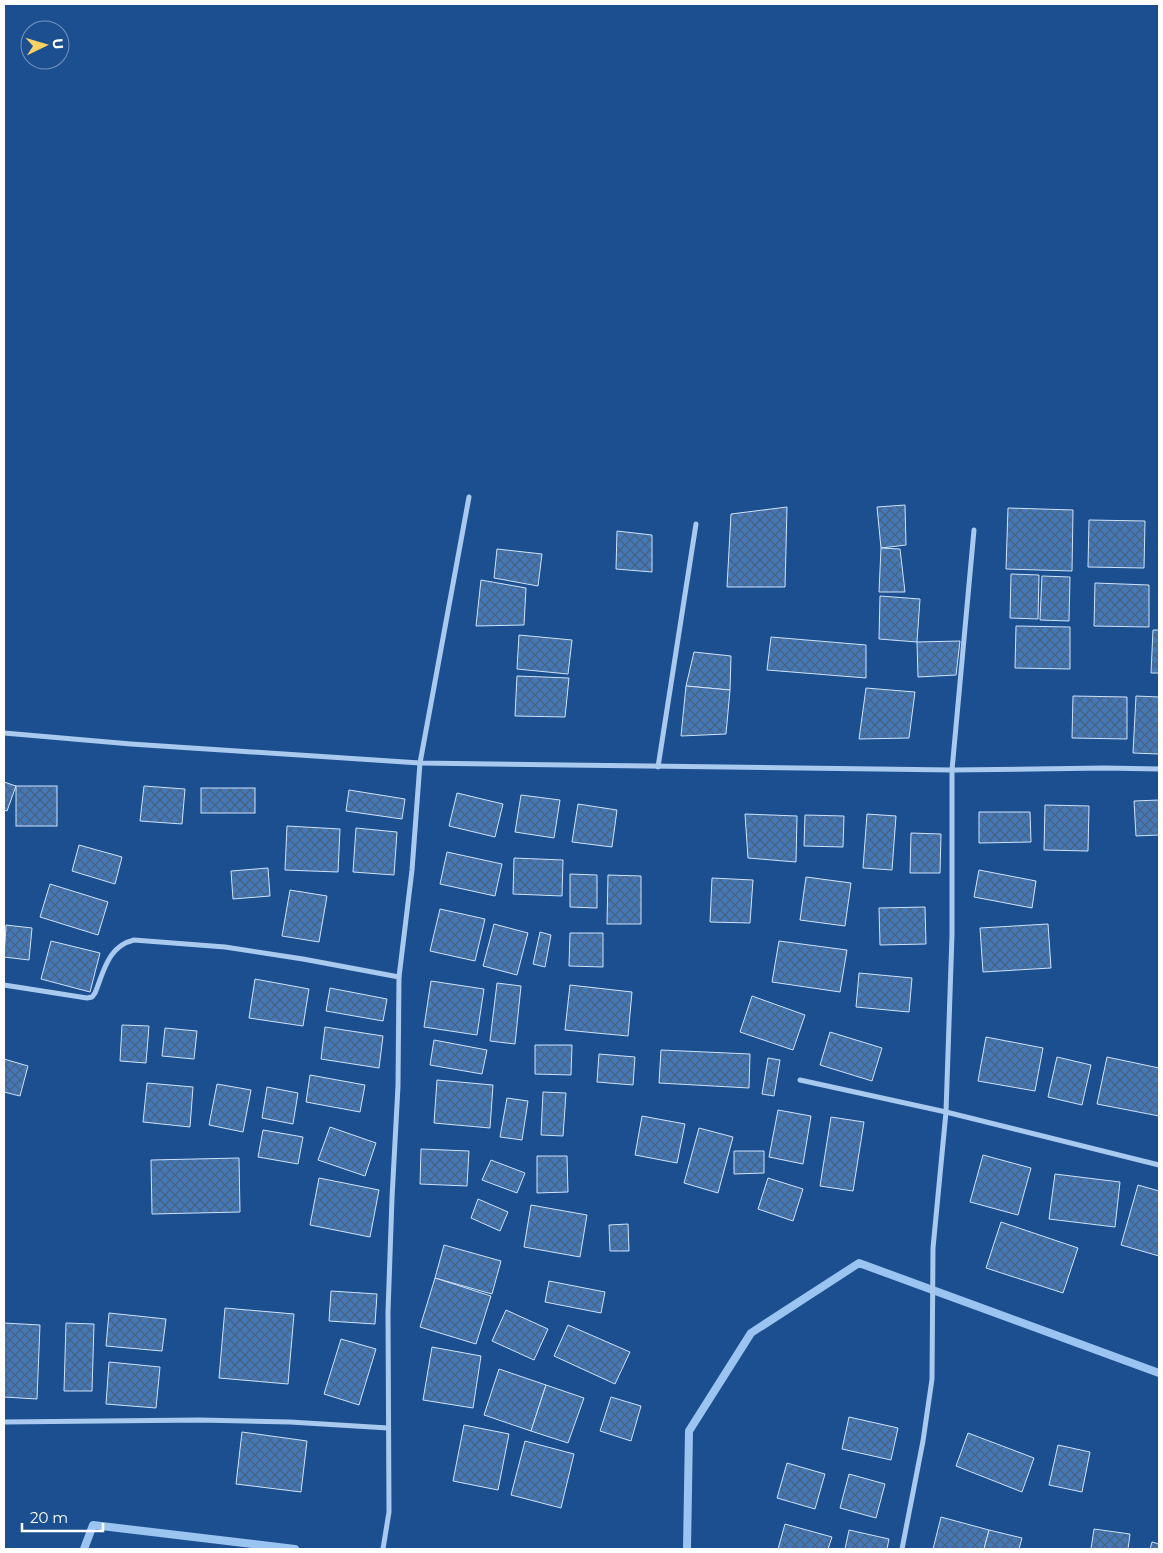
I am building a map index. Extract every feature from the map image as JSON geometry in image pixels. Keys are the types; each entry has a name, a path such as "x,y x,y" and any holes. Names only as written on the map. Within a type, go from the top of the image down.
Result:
{"street":[{"path":"383,1549 389,1512 388,1312 398,1086 399,977 412,870 420,763 469,496"},
{"path":"658,767 696,524"},
{"path":"902,1549 923,1441 932,1379 933,1248 946,1112 952,934 952,770 974,530"},
{"path":"4,733 420,763 952,770 1159,769"},
{"path":"4,985 87,998 92,997 111,954 124,942 134,940 225,948 303,959 399,977"},
{"path":"800,1080 946,1112 1159,1165"},
{"path":"4,1422 200,1420 290,1422 388,1428"}],"building":[{"path":"905,505 906,545 881,548 877,507"},
{"path":"787,507 785,587 727,587 731,514"},
{"path":"1008,508 1073,510 1072,571 1006,569"},
{"path":"1089,520 1145,521 1144,568 1088,567"},
{"path":"617,531 652,535 652,572 616,569"},
{"path":"881,548 900,549 905,592 879,592"},
{"path":"497,549 542,554 538,586 494,578"},
{"path":"1011,574 1039,575 1038,619 1010,618"},
{"path":"1042,576 1070,577 1069,621 1040,620"},
{"path":"481,580 526,588 524,625 476,626"},
{"path":"1095,583 1149,585 1149,627 1094,626"},
{"path":"880,596 920,599 917,642 879,639"},
{"path":"1016,626 1070,627 1070,669 1015,668"},
{"path":"1153,630 1159,630 1159,673 1151,673"},
{"path":"519,635 572,640 568,674 517,669"},
{"path":"771,637 866,645 866,678 767,670"},
{"path":"960,641 956,675 918,677 917,642"},
{"path":"694,652 731,656 730,690 686,686"},
{"path":"517,676 569,678 565,717 515,716"},
{"path":"686,686 730,690 726,734 681,736"},
{"path":"866,688 915,692 909,738 859,739"},
{"path":"1073,696 1127,697 1127,739 1072,738"},
{"path":"1136,696 1159,697 1159,754 1133,753"},
{"path":"4,782 16,786 7,811 4,810"},
{"path":"16,786 57,786 57,826 16,826"},
{"path":"144,786 185,789 182,824 140,821"},
{"path":"201,788 255,788 255,813 201,813"},
{"path":"349,790 405,799 402,819 346,811"},
{"path":"457,793 503,804 495,837 449,826"},
{"path":"521,795 560,800 554,838 515,832"},
{"path":"1159,800 1159,835 1136,836 1134,801"},
{"path":"578,804 617,810 612,847 572,842"},
{"path":"1045,805 1089,806 1088,851 1044,850"},
{"path":"979,812 1030,812 1031,842 979,843"},
{"path":"745,814 797,816 796,862 748,858"},
{"path":"867,814 896,816 892,870 863,868"},
{"path":"805,815 844,816 843,847 804,846"},
{"path":"287,826 340,829 338,872 285,870"},
{"path":"356,828 397,832 394,875 353,872"},
{"path":"911,833 941,834 940,873 910,873"},
{"path":"79,845 122,857 115,884 72,871"},
{"path":"447,852 502,864 495,896 440,884"},
{"path":"514,858 563,860 562,896 513,894"},
{"path":"268,868 270,896 233,899 231,871"},
{"path":"979,870 1036,881 1032,908 974,897"},
{"path":"570,874 597,875 597,908 570,907"},
{"path":"608,875 641,876 641,924 607,924"},
{"path":"806,877 851,883 845,926 800,920"},
{"path":"712,878 753,880 750,923 710,922"},
{"path":"50,884 108,902 98,935 40,917"},
{"path":"290,890 327,896 319,942 282,936"},
{"path":"925,907 926,944 880,945 879,908"},
{"path":"440,909 485,919 475,961 430,951"},
{"path":"494,924 528,933 517,975 483,966"},
{"path":"1048,924 1051,968 983,972 980,928"},
{"path":"6,925 32,928 29,960 4,957"},
{"path":"540,932 551,935 545,967 533,964"},
{"path":"570,933 603,933 603,967 569,966"},
{"path":"51,941 100,953 90,992 41,979"},
{"path":"779,941 847,950 840,992 772,982"},
{"path":"859,973 912,978 909,1012 856,1007"},
{"path":"255,979 309,989 303,1026 249,1018"},
{"path":"431,981 484,989 477,1035 424,1027"},
{"path":"497,983 521,986 515,1044 490,1041"},
{"path":"570,985 632,992 628,1036 565,1030"},
{"path":"330,988 387,999 383,1021 326,1011"},
{"path":"752,996 805,1015 793,1050 740,1032"},
{"path":"122,1025 149,1026 146,1063 120,1061"},
{"path":"325,1027 383,1036 379,1068 321,1059"},
{"path":"165,1028 197,1031 194,1059 162,1056"},
{"path":"830,1032 882,1048 872,1081 820,1065"},
{"path":"986,1037 1043,1048 1035,1091 978,1081"},
{"path":"434,1040 487,1050 482,1074 430,1065"},
{"path":"535,1045 572,1045 571,1075 535,1074"},
{"path":"661,1050 750,1054 749,1088 659,1083"},
{"path":"599,1054 635,1057 633,1085 597,1082"},
{"path":"1057,1057 1091,1065 1082,1105 1048,1097"},
{"path":"1107,1057 1159,1068 1159,1116 1097,1104"},
{"path":"768,1058 780,1060 774,1096 762,1094"},
{"path":"4,1059 28,1066 20,1096 4,1092"},
{"path":"310,1075 365,1085 360,1112 306,1102"},
{"path":"437,1080 493,1085 490,1128 434,1123"},
{"path":"147,1083 193,1087 190,1127 143,1122"},
{"path":"217,1084 251,1090 243,1132 209,1125"},
{"path":"267,1087 298,1093 293,1124 262,1118"},
{"path":"543,1092 566,1093 563,1136 541,1135"},
{"path":"507,1098 528,1101 522,1140 500,1137"},
{"path":"778,1110 811,1116 803,1164 769,1157"},
{"path":"642,1116 685,1124 677,1163 635,1155"},
{"path":"831,1117 864,1122 853,1191 820,1186"},
{"path":"330,1127 376,1143 365,1176 318,1160"},
{"path":"699,1128 733,1137 718,1193 684,1183"},
{"path":"263,1130 303,1137 298,1164 258,1157"},
{"path":"421,1149 469,1151 467,1186 420,1184"},
{"path":"734,1151 764,1151 764,1173 734,1174"},
{"path":"983,1155 1031,1168 1018,1215 970,1202"},
{"path":"537,1156 567,1156 568,1192 537,1193"},
{"path":"239,1158 240,1212 152,1214 151,1160"},
{"path":"491,1160 525,1173 517,1193 482,1180"},
{"path":"1055,1174 1120,1182 1115,1227 1049,1219"},
{"path":"319,1178 379,1190 370,1237 310,1225"},
{"path":"768,1178 803,1189 793,1221 758,1209"},
{"path":"1138,1185 1159,1191 1159,1256 1121,1245"},
{"path":"478,1199 508,1212 500,1231 471,1218"},
{"path":"531,1205 587,1215 580,1257 524,1247"},
{"path":"1001,1222 1078,1248 1063,1293 986,1268"},
{"path":"628,1224 629,1251 610,1251 609,1225"},
{"path":"444,1245 501,1261 492,1294 435,1278"},
{"path":"435,1278 491,1296 476,1344 420,1327"},
{"path":"549,1281 605,1292 601,1313 545,1302"},
{"path":"331,1291 377,1294 375,1324 329,1321"},
{"path":"225,1308 294,1314 288,1384 219,1378"},
{"path":"506,1310 548,1329 534,1360 492,1341"},
{"path":"109,1313 166,1319 162,1351 106,1346"},
{"path":"4,1323 40,1325 37,1399 4,1397"},
{"path":"66,1323 94,1324 92,1391 64,1391"},
{"path":"568,1325 630,1352 615,1384 554,1356"},
{"path":"341,1339 376,1349 359,1405 324,1394"},
{"path":"432,1347 481,1356 473,1408 423,1400"},
{"path":"109,1362 160,1367 156,1408 106,1404"},
{"path":"499,1369 546,1385 531,1431 484,1415"},
{"path":"546,1385 584,1398 568,1443 531,1431"},
{"path":"611,1397 641,1406 631,1441 600,1431"},
{"path":"849,1417 898,1428 891,1460 842,1449"},
{"path":"464,1425 509,1434 498,1490 453,1481"},
{"path":"242,1432 307,1441 301,1492 236,1484"},
{"path":"968,1433 1034,1458 1022,1492 956,1466"},
{"path":"525,1441 574,1454 561,1508 511,1495"},
{"path":"1058,1445 1090,1452 1082,1492 1049,1485"},
{"path":"787,1463 825,1474 815,1509 777,1498"},
{"path":"849,1474 885,1484 876,1518 840,1508"},
{"path":"941,1517 989,1530 984,1549 933,1549"},
{"path":"785,1524 832,1537 828,1549 778,1549"},
{"path":"1094,1529 1130,1534 1128,1549 1091,1549"},
{"path":"849,1530 889,1539 887,1549 845,1549"},
{"path":"989,1530 1022,1538 1019,1549 984,1549"},
{"path":"1152,1542 1159,1544 1159,1549 1150,1549"}],"waterway":[{"path":"687,1549 689,1431 751,1333 859,1263 1159,1373"},
{"path":"84,1549 93,1525 295,1549"}]}
